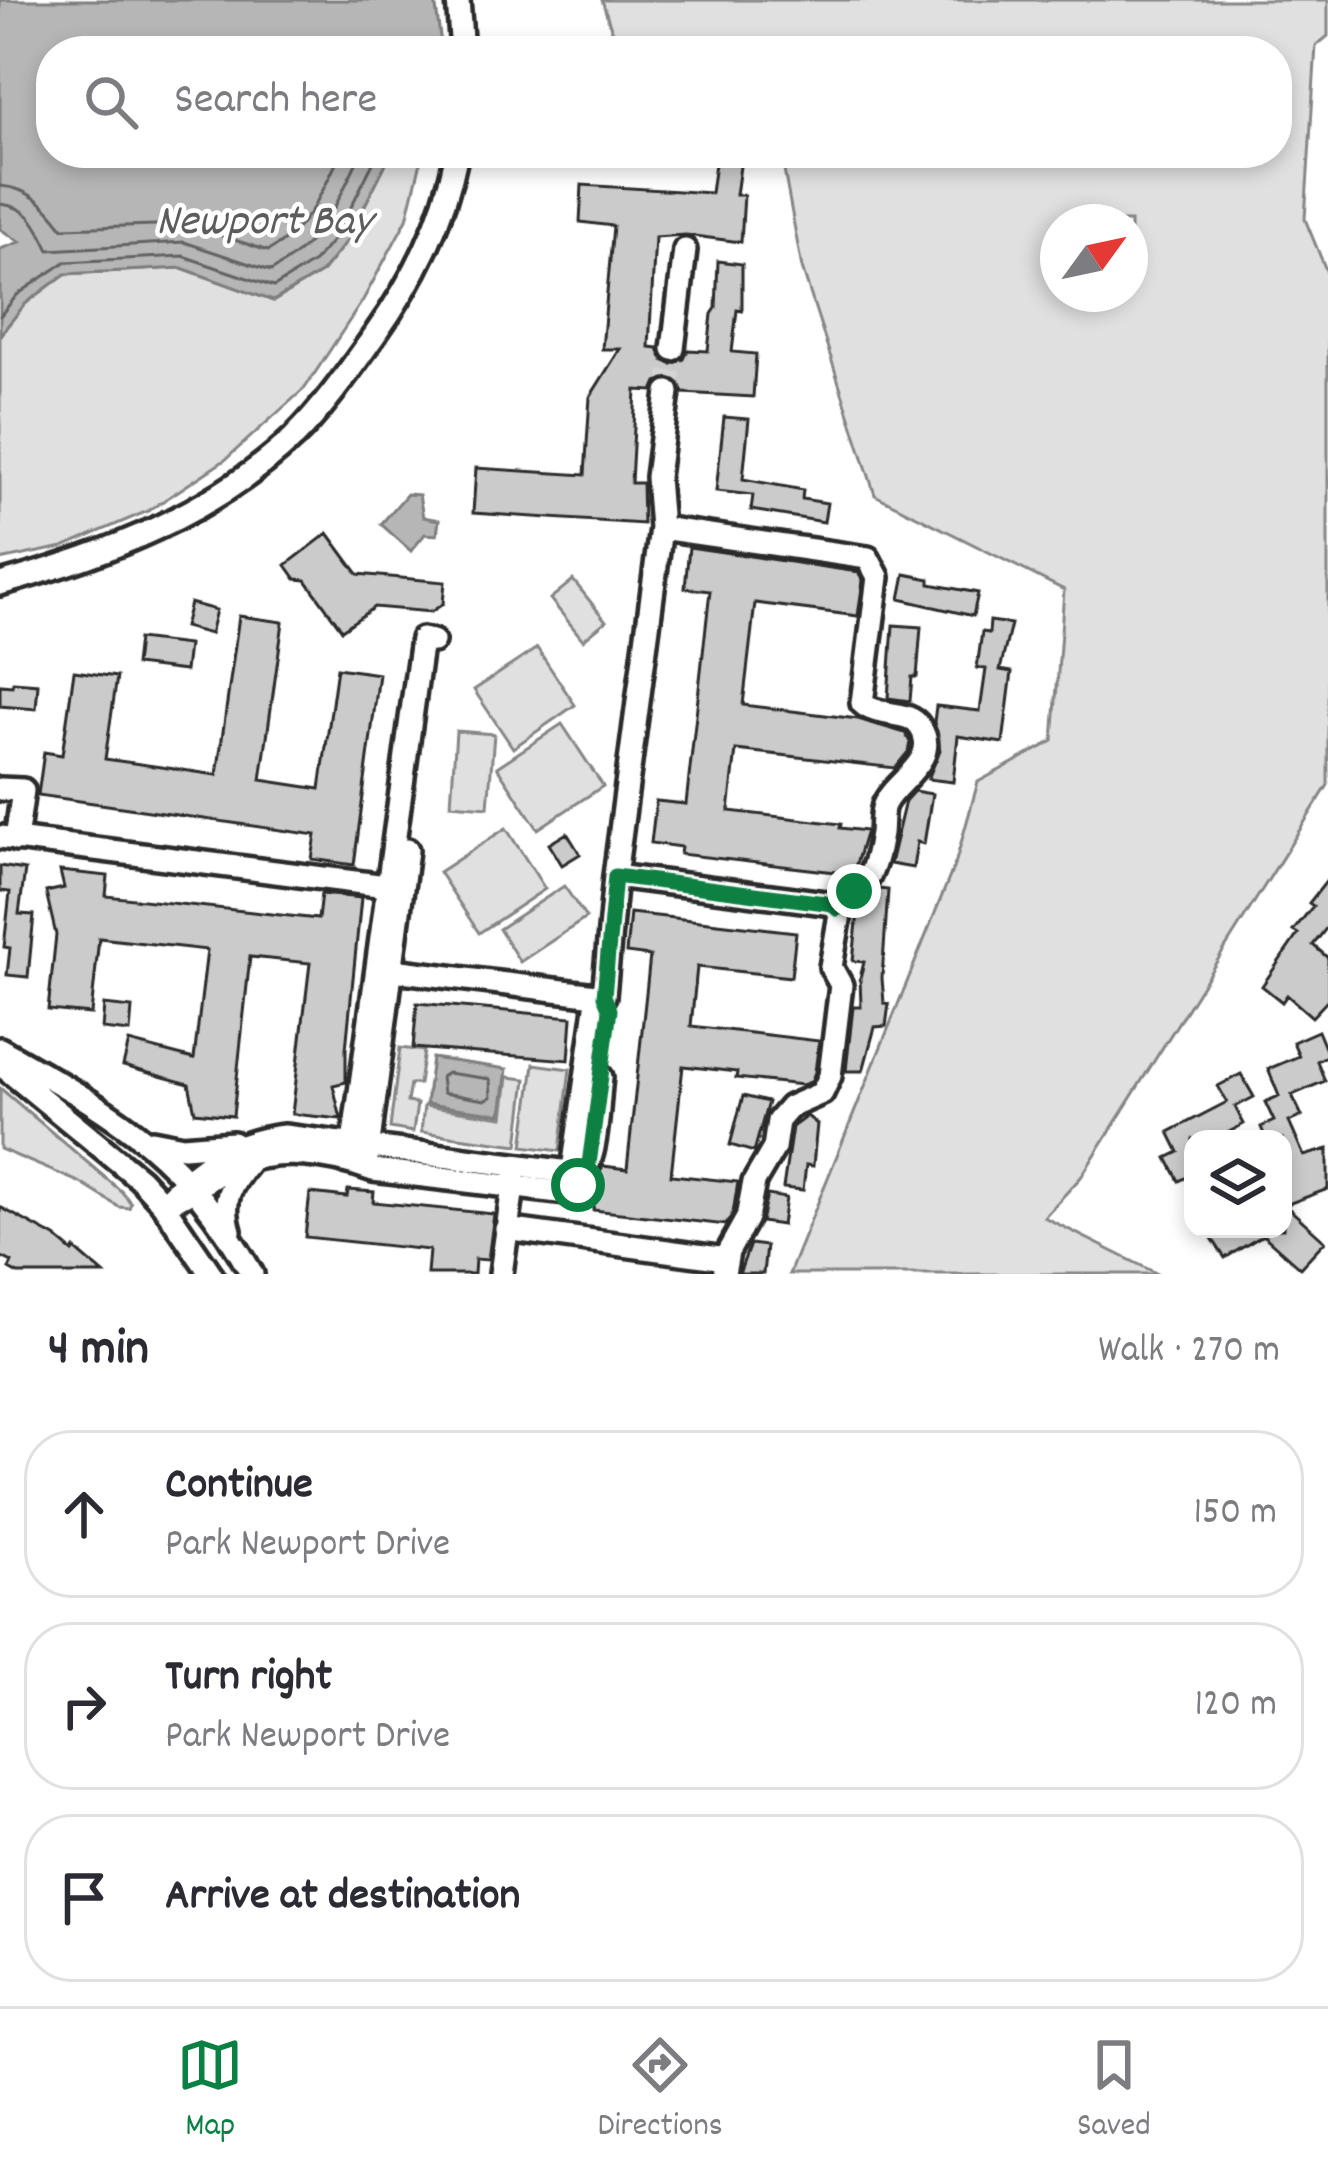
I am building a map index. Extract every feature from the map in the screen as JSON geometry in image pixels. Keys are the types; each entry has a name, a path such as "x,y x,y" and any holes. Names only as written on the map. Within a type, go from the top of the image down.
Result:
{"street":[{"path":"458,0 461,36"},
{"path":"0,584 139,538 255,470 291,439 332,395 418,270 436,230 453,168"},
{"path":"673,349 686,250"},
{"path":"163,1204 246,1152 284,1136 360,1155 514,1178 559,1194 574,1178 596,1007 604,996 661,528 657,478 668,392"},
{"path":"661,528 868,558 875,569 878,577 862,703 870,710 914,720 925,740 918,769 884,803 874,871 837,909"},
{"path":"360,1155 433,641 422,639 395,888"},
{"path":"0,789 22,790 8,838 395,888"},
{"path":"506,1229 725,1267 747,1218 754,1182 774,1148 778,1121 790,1107 823,1093 830,1076 841,985 831,967 840,914 833,904 615,876"},
{"path":"383,969 604,996"},
{"path":"0,1048 73,1089 146,1139 192,1184 232,1237 252,1274"},
{"path":"0,1064 116,1157 163,1204 211,1274"},
{"path":"146,1139 246,1152"},
{"path":"232,1237 226,1220 230,1186 246,1152"},
{"path":"501,1274 514,1178"}],"shaded area":[{"path":"602,0 1328,0 1328,36 1316,46 1305,219 1328,275 1328,785 1081,1177 1044,1217 1158,1274 789,1274 956,861 978,782 1053,741 1064,590 875,495 802,268 784,168 1292,168 1292,36 613,36"},
{"path":"384,168 419,168 407,219 363,300 305,388 225,460 148,511 63,547 0,560 0,335 25,304 65,274 182,268 274,301 322,272 347,241"},
{"path":"573,580 606,621 583,640 550,599"},
{"path":"537,648 575,705 513,748 474,690"},
{"path":"562,724 603,786 538,829 497,767"},
{"path":"456,731 494,734 488,807 451,804"},
{"path":"506,828 545,889 479,933 439,872"},
{"path":"564,886 586,918 520,962 499,929"},
{"path":"400,1048 424,1051 419,1084 410,1084 407,1102 417,1104 413,1132 390,1128"},
{"path":"534,1064 570,1069 560,1151 523,1146"},
{"path":"508,1077 526,1079 518,1145 421,1132 424,1106 503,1117"},
{"path":"0,1088 121,1191 131,1203 129,1208 0,1149"}],"water":[{"name":"Newport Bay","path":"0,0 435,0 440,36 36,36 36,168 384,168 347,241 322,272 273,301 182,268 65,274 25,304 0,335 0,249 20,242 0,229"},
{"path":"407,494 419,495 423,517 439,520 437,535 425,534 411,551 381,524"},
{"path":"432,1058 507,1069 501,1114 426,1104"}],"building":[{"path":"714,168 740,168 736,195 744,195 741,242 686,235 655,237 649,347 658,348 663,360 672,364 684,359 688,350 708,351 718,261 742,264 742,311 737,310 732,352 756,354 753,397 683,393 678,381 669,377 657,382 653,391 636,390 631,483 642,483 643,524 473,513 476,468 585,475 590,397 620,349 602,349 613,226 580,222 582,185 711,193"},
{"path":"724,417 749,419 743,479 803,490 802,499 827,503 824,522 751,510 753,495 716,491"},
{"path":"328,533 358,574 445,582 443,604 431,612 374,607 342,630 306,580 296,579 286,565"},
{"path":"689,547 858,572 863,580 858,616 755,603 743,705 858,719 905,733 908,752 895,768 736,750 729,811 866,831 853,874 680,854 681,847 651,843 656,801 686,804 710,591 685,588"},
{"path":"905,574 978,593 973,616 900,599"},
{"path":"190,603 216,610 210,634 184,627"},
{"path":"239,616 283,622 261,780 320,789 337,668 379,674 354,865 312,859 316,835 38,795 44,752 62,755 74,671 117,677 105,759 217,775"},
{"path":"990,621 1011,624 1000,670 1012,672 1003,743 958,736 953,782 928,779 940,750 936,706 980,711 986,669 977,668 982,632 989,633"},
{"path":"893,625 921,627 910,701 888,698"},
{"path":"138,639 188,645 185,671 135,665"},
{"path":"13,682 38,684 36,709 0,706 0,685 12,686"},
{"path":"914,791 932,794 924,844 917,842 913,868 890,864 905,801"},
{"path":"567,833 580,854 562,865 549,844"},
{"path":"0,866 25,870 19,914 34,915 28,977 7,975 10,948 4,947 10,892 0,891"},
{"path":"60,871 108,876 106,896 318,919 321,894 361,898 346,1082 333,1085 341,1119 292,1114 310,963 250,957 233,1116 195,1112 189,1084 123,1066 129,1042 194,1059 207,950 99,938 91,1014 48,1010 56,935 46,892 64,888"},
{"path":"1328,879 1328,926 1313,945 1328,958 1328,1000 1312,1017 1287,995 1282,1002 1262,986"},
{"path":"878,889 888,890 882,978 884,1003 889,1004 886,1026 875,1027 863,1071 846,1071 853,1007 861,1007 864,962 853,961 858,912"},
{"path":"630,913 796,932 791,977 697,967 691,1026 819,1041 815,1072 811,1082 802,1085 683,1066 671,1175 738,1182 726,1225 593,1210 603,1166 627,1169 650,956 626,953"},
{"path":"417,1003 572,1017 569,1060 413,1048"},
{"path":"104,1005 132,1008 130,1032 102,1029"},
{"path":"1318,1031 1328,1055 1317,1061 1325,1081 1292,1095 1302,1116 1289,1122 1304,1156 1328,1149 1328,1189 1292,1202 1292,1130 1261,1127 1274,1121 1265,1102 1279,1096 1268,1069 1299,1056 1293,1042"},
{"path":"1241,1074 1254,1097 1235,1107 1244,1124 1233,1130 1184,1130 1184,1178 1179,1181 1167,1158 1179,1152 1169,1132 1227,1102 1218,1086"},
{"path":"743,1096 768,1102 754,1152 730,1145"},
{"path":"807,1116 817,1124 813,1166 806,1165 803,1190 783,1188 792,1127"},
{"path":"348,1190 374,1192 373,1202 494,1214 488,1260 475,1259 474,1274 427,1274 429,1250 305,1237 310,1193 347,1197"},
{"path":"767,1195 786,1198 782,1225 761,1222"},
{"path":"0,1207 75,1249 104,1274 18,1274 9,1269 12,1262 0,1256"},
{"path":"1292,1211 1325,1241 1300,1268 1266,1238 1292,1238"},
{"path":"1212,1238 1258,1238 1225,1258"},
{"path":"750,1244 766,1246 763,1274 739,1274"}],"tunnel":[{"path":"668,392 673,349"}],"route":[{"path":"578,1185 589,1164 610,1010 604,996 615,876 833,904 837,909 854,891"}]}
